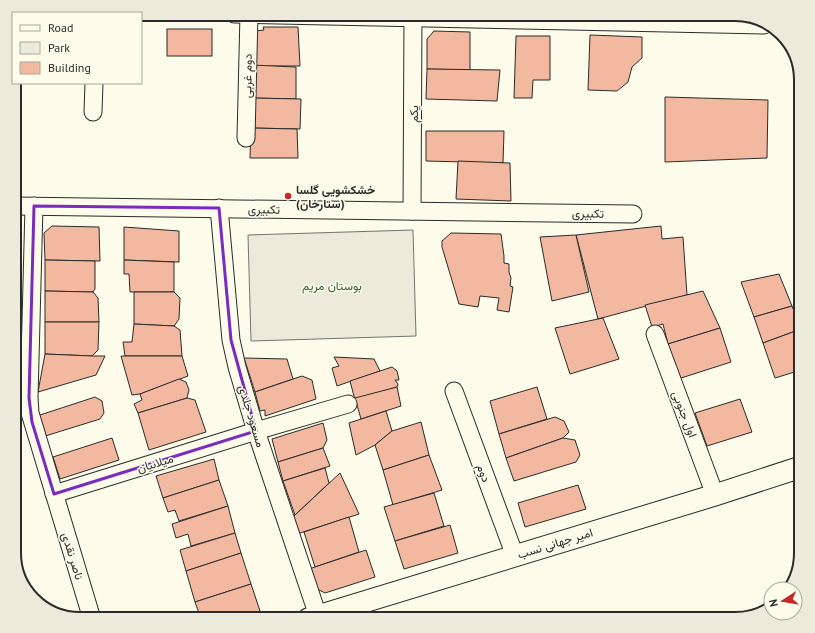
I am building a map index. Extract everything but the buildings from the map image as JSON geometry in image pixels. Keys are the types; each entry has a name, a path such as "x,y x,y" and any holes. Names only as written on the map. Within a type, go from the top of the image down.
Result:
{"street":[{"name":"دوم غربی","path":"246,138 248,21"},
{"name":"یکم","path":"412,211 413,21"},
{"path":"704,21 755,24"},
{"path":"93,112 94,84"},
{"name":"تکبیری","path":"21,206 634,214"},
{"name":"ناصر نقدی","path":"34,206 29,398 30,412 90,612"},
{"name":"مسعود جلدی","path":"219,208 231,340 237,367 311,612"},
{"name":"اول جنوبی","path":"655,334 715,495"},
{"name":"دوم","path":"454,391 515,556"},
{"name":"میلانیان","path":"54,494 348,404"},
{"name":"امیر جهانی نسب","path":"333,612 715,495 794,469"}],"highlighted area":[{"path":"34,206 219,208 231,340 256,431 54,494 32,422 29,398"}],"green space":[{"name":"بوستان مریم","path":"413,230 416,336 251,341 248,235"}],"place":[{"name":"خشکشویی گلسا (ستارخان)","path":"288,196"}]}
